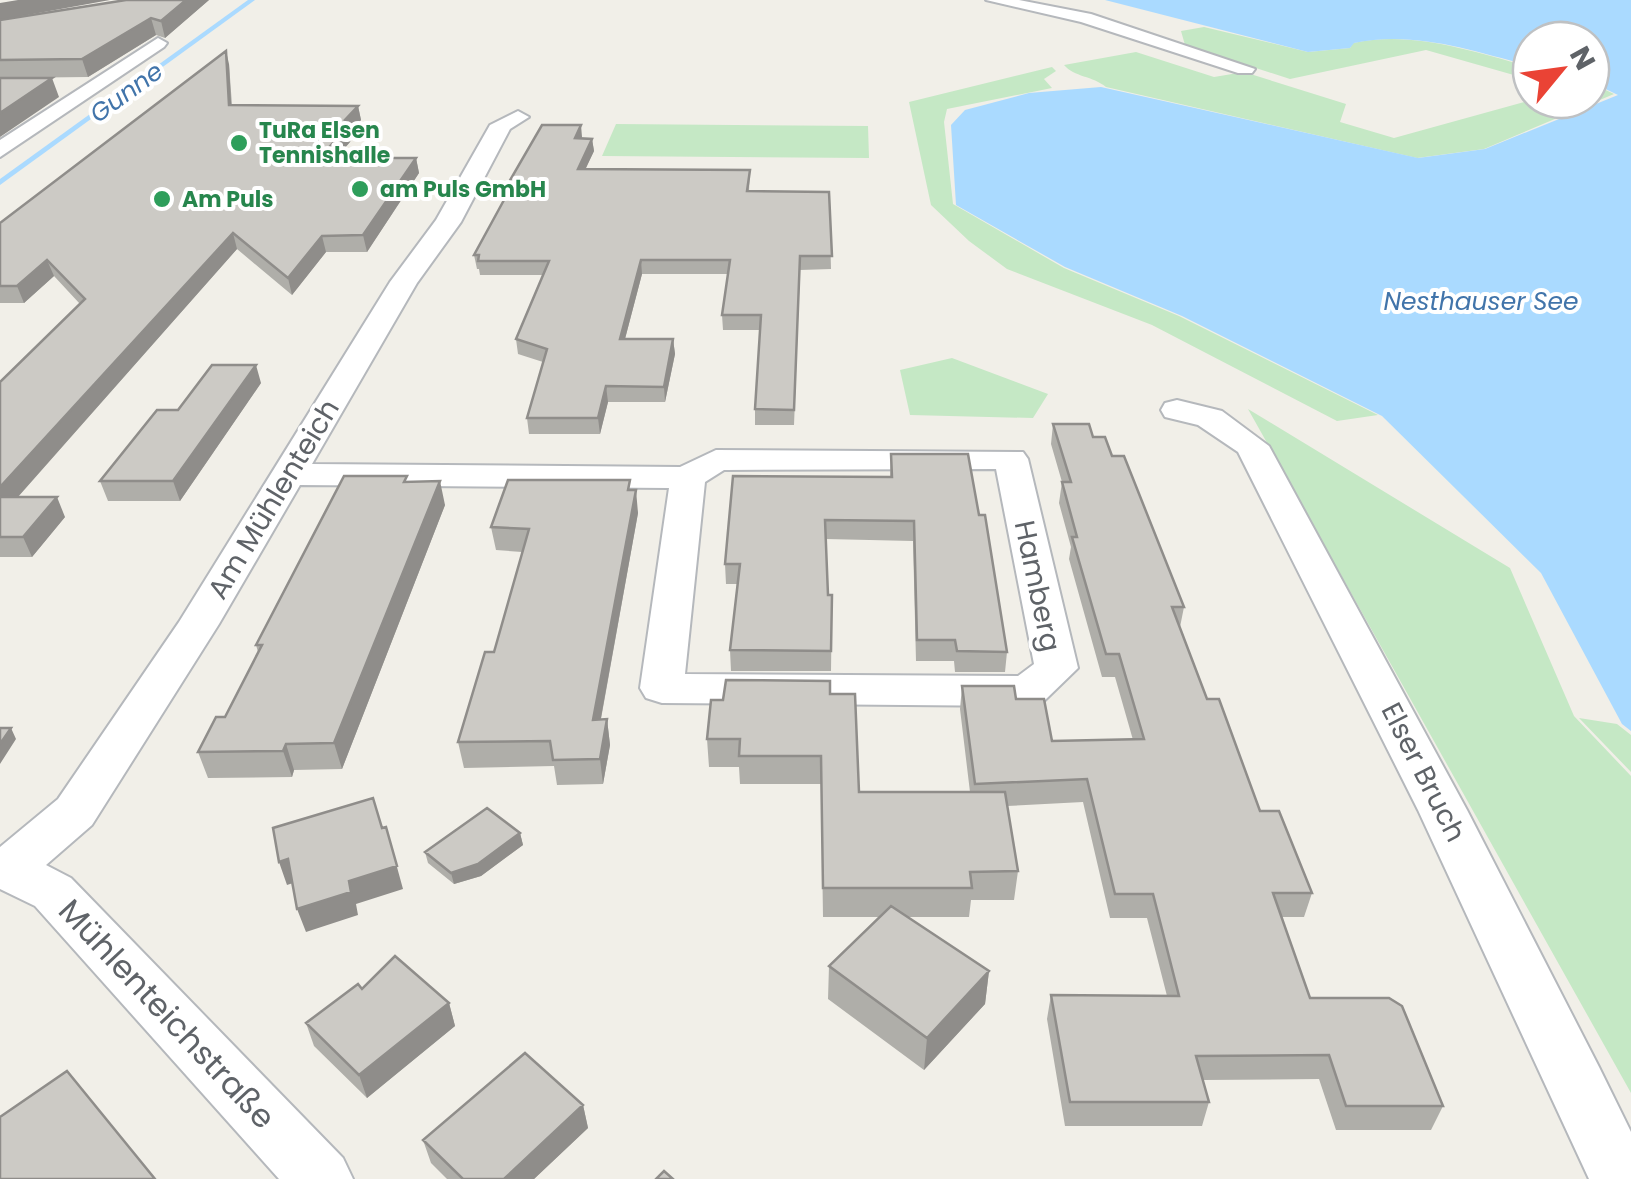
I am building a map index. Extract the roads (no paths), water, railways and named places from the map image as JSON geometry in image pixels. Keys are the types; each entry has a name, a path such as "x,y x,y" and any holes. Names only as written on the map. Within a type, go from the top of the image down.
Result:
{"street":[{"path":"994,0 1085,18 1245,69"},
{"path":"0,150 158,43"},
{"path":"56,87 92,88"},
{"name":"Am Mühlenteich","path":"4,868 76,812 198,624 404,282 448,222 501,126 518,117"},
{"name":"Elser Bruch","path":"1177,410 1210,418 1252,446 1516,952 1621,1179"},
{"name":"Hamberg","path":"287,474 688,478 716,460 1011,459 1056,668 1028,691 662,688 688,478"},
{"name":"Mühlenteichstraße","path":"4,868 53,892 320,1179"}],"water":[{"name":"Nesthauser See","path":"1105,0 1631,0 1631,731 1622,724 1541,573 1382,416 1182,316 1065,267 956,205 951,125 965,110 1029,93 1101,87 1418,158 1485,149 1556,120 1611,120 1611,98 1618,95 1611,92 1611,20 1511,20 1511,61 1443,44 1399,39 1308,52"}],"waterway":[{"name":"Gunne","path":"0,183 252,0"}],"place":[{"name":"TuRa Elsen Tennishalle","path":"239,143"},
{"name":"am Puls GmbH","path":"360,189"},
{"name":"Am Puls","path":"162,199"}]}
